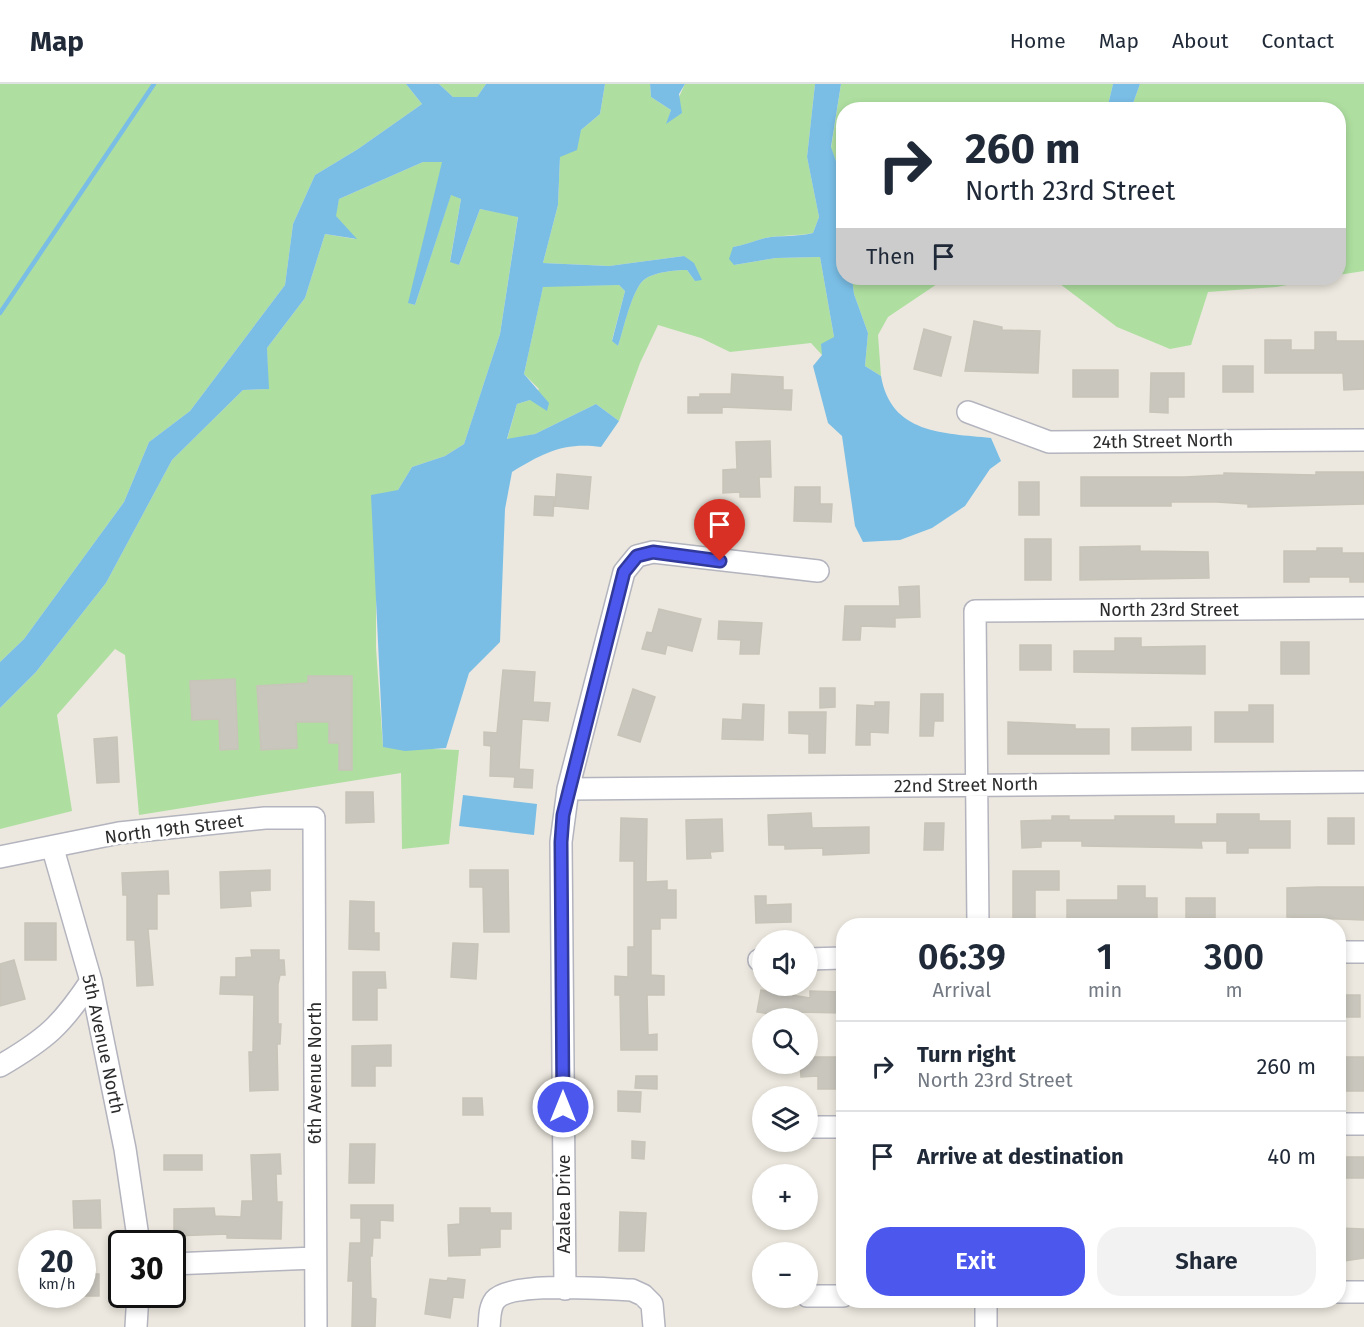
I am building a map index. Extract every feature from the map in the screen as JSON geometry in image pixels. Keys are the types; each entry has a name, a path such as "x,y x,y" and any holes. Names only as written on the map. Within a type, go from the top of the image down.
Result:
{"street":[{"name":"24th Street North","path":"968,412 1049,442 1364,440"},
{"name":"Azalea Drive","path":"565,1289 561,842 568,789 624,572 637,556 653,552 818,571"},
{"name":"North 23rd Street","path":"977,785 975,611 1364,609"},
{"name":"22nd Street North","path":"568,789 1364,782"},
{"path":"977,785 978,918"},
{"name":"North 19th Street","path":"0,857 53,849 119,833 265,819 314,818"},
{"name":"6th Avenue North","path":"314,818 316,1327"},
{"name":"5th Avenue North","path":"53,849 91,981 125,1149 137,1230"},
{"path":"1346,952 1364,952"},
{"path":"818,959 836,958"},
{"path":"0,1066 40,1042 68,1016 91,981"},
{"path":"1346,1124 1364,1124"},
{"path":"818,1127 836,1127"},
{"path":"186,1263 315,1258"},
{"path":"489,1327 490,1311 495,1301 505,1292 517,1289 632,1290 643,1294 652,1304 654,1327"},
{"path":"1346,1292 1364,1292"},
{"path":"818,1296 836,1296"},
{"path":"136,1327 137,1308"},
{"path":"986,1308 986,1327"}],"green space":[{"path":"0,84 406,84 422,104 358,149 315,175 293,224 285,285 190,411 149,442 124,502 24,639 0,662"},
{"path":"439,84 486,84 477,97 453,97"},
{"path":"605,84 650,84 651,97 671,110 667,123 685,84 815,84 807,157 819,217 813,233 765,238 733,247 734,265 776,258 820,257 834,337 822,355 811,343 730,352 701,338 658,325 640,363 619,421 596,404 535,434 507,440 517,404 530,400 539,389 524,374 543,286 619,285 625,291 612,340 618,346 632,300 645,279 660,273 687,270 695,281 684,256 609,266 543,263 558,205 560,156 581,130 600,114"},
{"path":"841,84 1113,84 1109,102 838,102"},
{"path":"1140,84 1364,84 1364,271 1346,274 1346,102 1134,102"},
{"path":"836,116 836,162 831,148"},
{"path":"423,162 443,162 409,303 415,305 451,194 461,199 450,261 459,265 480,209 518,216 500,334 464,444 445,456 412,467 398,490 376,582 376,648 383,747 459,750 449,844 402,849 401,773 139,815 125,655 115,649 57,715 72,811 0,829 0,708 36,672 106,583 172,460 243,390 268,389 267,348 305,298 325,234 355,239 335,216 339,199"},
{"path":"853,285 936,285 888,317 878,335 881,376 865,366 868,333"},
{"path":"1061,285 1287,285 1208,292 1191,345 1170,349 1117,327"}],"water":[{"path":"406,84 439,84 453,97 477,97 486,84 605,84 600,114 581,130 577,150 560,157 558,205 543,263 609,266 684,256 694,263 702,280 695,281 687,270 660,273 645,279 632,300 618,346 612,341 625,291 619,285 543,287 524,374 549,403 547,411 530,400 517,404 507,439 535,434 596,404 619,421 601,447 576,446 554,450 512,472 505,509 500,642 469,673 446,748 405,751 383,747 371,495 398,490 412,467 445,456 464,444 500,334 518,217 480,209 459,265 450,262 461,199 451,195 415,305 408,303 442,162 423,162 339,199 336,216 357,239 325,234 305,298 267,348 269,389 243,390 172,460 106,583 36,672 0,708 0,662 24,639 124,502 149,442 190,411 285,285 293,224 315,175 358,149 422,104"},
{"path":"650,84 685,84 679,94 682,113 666,124 671,110 651,97"},
{"path":"815,84 841,84 838,102 836,102 831,147 836,161 836,285 853,285 868,333 865,366 881,376 887,395 896,409 908,420 938,431 991,438 1001,461 990,469 965,506 932,528 900,540 863,542 855,526 842,436 828,423 813,366 822,355 821,344 834,337 820,257 776,258 734,265 729,259 733,247 765,238 813,233 819,217 807,157"},
{"path":"1113,84 1140,84 1134,102 1109,102"},
{"path":"463,795 537,804 534,835 459,826"}],"building":[{"path":"974,321 1002,327 1002,330 1040,331 1038,373 965,371"},
{"path":"924,329 951,337 941,376 914,369"},
{"path":"1315,332 1336,332 1336,341 1364,341 1364,389 1344,390 1343,373 1265,373 1265,340 1291,340 1291,350 1315,350"},
{"path":"1223,366 1253,366 1253,392 1223,392"},
{"path":"1073,370 1118,370 1118,397 1073,397"},
{"path":"1151,373 1184,373 1184,397 1168,397 1168,413 1150,412"},
{"path":"732,374 783,377 783,390 792,390 791,410 722,407 722,413 688,413 688,397 700,397 700,394 731,394"},
{"path":"770,441 771,477 759,477 760,497 740,497 740,492 723,493 723,470 737,469 736,442"},
{"path":"1316,472 1364,472 1364,504 1248,507 1248,504 1171,502 1171,506 1081,506 1081,477 1185,477 1224,475 1224,473 1316,475"},
{"path":"557,474 591,477 588,509 555,506"},
{"path":"1019,482 1039,482 1039,515 1019,515"},
{"path":"795,487 820,487 820,504 832,504 831,522 794,521"},
{"path":"535,496 554,497 553,516 534,515"},
{"path":"1025,539 1051,539 1051,580 1025,580"},
{"path":"1140,546 1140,551 1208,552 1209,578 1080,580 1080,547"},
{"path":"1317,548 1342,548 1342,553 1364,553 1364,582 1350,582 1350,577 1309,577 1309,582 1284,582 1284,551 1317,551"},
{"path":"919,586 920,617 895,618 895,627 861,626 860,640 843,640 845,606 900,606 899,587"},
{"path":"659,609 701,619 692,651 667,645 665,654 642,649 647,632 652,633"},
{"path":"719,621 762,623 759,654 740,654 741,640 718,639"},
{"path":"1115,638 1141,638 1141,647 1205,646 1205,674 1074,672 1074,651 1115,651"},
{"path":"1281,642 1309,642 1309,674 1281,674"},
{"path":"1020,645 1051,645 1051,670 1020,670"},
{"path":"503,670 535,672 533,702 550,703 548,721 522,719 519,769 533,770 532,788 514,787 515,777 490,776 491,746 484,745 484,732 497,733"},
{"path":"308,676 352,676 352,770 339,770 339,743 329,743 329,722 296,722 297,748 261,750 257,686 308,683"},
{"path":"235,679 238,749 220,750 219,719 192,720 190,681"},
{"path":"820,688 835,688 835,707 820,708"},
{"path":"633,689 655,697 640,742 618,735"},
{"path":"921,694 943,694 943,721 934,721 933,736 920,736"},
{"path":"875,702 889,702 888,733 870,732 870,745 856,745 857,705 875,706"},
{"path":"743,704 764,705 763,740 722,739 723,719 742,720"},
{"path":"1249,705 1273,705 1273,742 1215,742 1215,712 1249,712"},
{"path":"789,712 826,712 825,753 809,753 809,734 789,733"},
{"path":"1008,722 1075,725 1075,729 1109,729 1109,754 1008,754"},
{"path":"1191,727 1191,750 1132,750 1132,728"},
{"path":"117,737 119,782 97,783 94,739"},
{"path":"346,792 373,792 374,822 346,823"},
{"path":"811,813 812,828 869,827 869,853 823,855 823,848 785,849 785,845 769,845 768,815"},
{"path":"1217,814 1259,814 1259,821 1290,821 1290,848 1248,848 1248,853 1227,853 1227,841 1201,841 1202,848 1082,846 1082,841 1041,841 1041,847 1022,848 1021,821 1052,820 1052,816 1069,816 1069,820 1115,820 1115,816 1174,816 1174,824 1217,824"},
{"path":"621,818 647,819 646,882 667,881 667,890 676,890 676,918 660,918 660,929 651,929 651,975 664,976 664,995 647,995 648,1035 657,1034 657,1050 621,1050 620,995 615,995 615,976 628,977 628,947 634,947 634,861 620,861"},
{"path":"1328,818 1354,818 1354,844 1328,844"},
{"path":"722,819 723,851 710,852 711,858 687,859 686,820"},
{"path":"925,823 944,823 943,850 924,850"},
{"path":"270,870 270,890 250,891 251,906 221,908 220,872"},
{"path":"470,870 508,870 509,932 484,932 483,887 470,887"},
{"path":"168,871 169,894 157,894 157,929 148,929 153,985 137,986 135,940 127,940 127,895 123,895 122,873"},
{"path":"1013,871 1059,871 1059,890 1035,890 1035,918 1013,918"},
{"path":"1118,886 1145,886 1145,898 1157,898 1157,918 1067,918 1067,900 1118,900"},
{"path":"1364,887 1364,920 1287,917 1287,888"},
{"path":"755,896 766,896 766,905 791,904 791,922 756,923"},
{"path":"1186,898 1215,898 1215,918 1186,918"},
{"path":"350,901 374,902 374,933 379,933 379,950 349,949"},
{"path":"25,923 56,923 56,960 25,960"},
{"path":"453,943 478,944 476,979 451,977"},
{"path":"251,950 279,950 279,960 284,960 285,975 280,975 278,984 278,1024 281,1024 280,1044 277,1044 278,1090 250,1091 249,1052 253,1052 254,995 220,994 221,977 236,977 236,958 252,957"},
{"path":"14,960 25,999 0,1006 0,964"},
{"path":"353,972 385,972 386,988 377,988 377,1020 353,1020"},
{"path":"818,991 836,992 836,1013 818,1012 818,1008 758,1008 760,996 810,998 810,996 818,996"},
{"path":"1346,995 1360,995 1360,1017 1346,1017"},
{"path":"391,1045 391,1066 375,1066 375,1086 352,1086 352,1046"},
{"path":"818,1057 836,1057 836,1089 818,1089 818,1076 801,1077 801,1074 818,1074"},
{"path":"1346,1057 1364,1057 1364,1091 1346,1091"},
{"path":"636,1076 657,1076 657,1089 635,1088"},
{"path":"618,1091 641,1092 640,1112 618,1111"},
{"path":"463,1098 482,1098 483,1115 463,1115"},
{"path":"632,1141 645,1142 644,1159 632,1158"},
{"path":"350,1144 375,1144 374,1183 349,1183"},
{"path":"280,1154 281,1174 276,1174 277,1202 282,1202 281,1239 227,1238 227,1234 186,1236 186,1230 174,1230 174,1209 214,1208 215,1216 241,1217 242,1201 253,1201 251,1155"},
{"path":"164,1155 202,1155 202,1170 164,1170"},
{"path":"1346,1157 1364,1157 1364,1178 1346,1178"},
{"path":"100,1200 101,1228 74,1228 73,1201"},
{"path":"351,1205 393,1205 393,1221 380,1220 380,1238 373,1238 372,1256 370,1256 371,1298 376,1299 375,1327 352,1327 353,1281 348,1281 350,1243 361,1243 361,1218 351,1218"},
{"path":"460,1208 490,1208 490,1213 511,1213 511,1229 500,1229 500,1247 480,1248 480,1255 449,1256 448,1225 460,1224"},
{"path":"620,1212 646,1213 644,1251 619,1251"},
{"path":"1346,1228 1364,1229 1364,1258 1346,1261"},
{"path":"96,1274 99,1274 99,1296 96,1296"},
{"path":"448,1278 465,1280 463,1298 453,1297 450,1318 425,1314 430,1279 447,1281"}],"waterway":[{"path":"0,313 154,84"}],"route":[{"path":"563,1107 561,842 563,815 624,572 637,556 653,552 720,561"}]}
